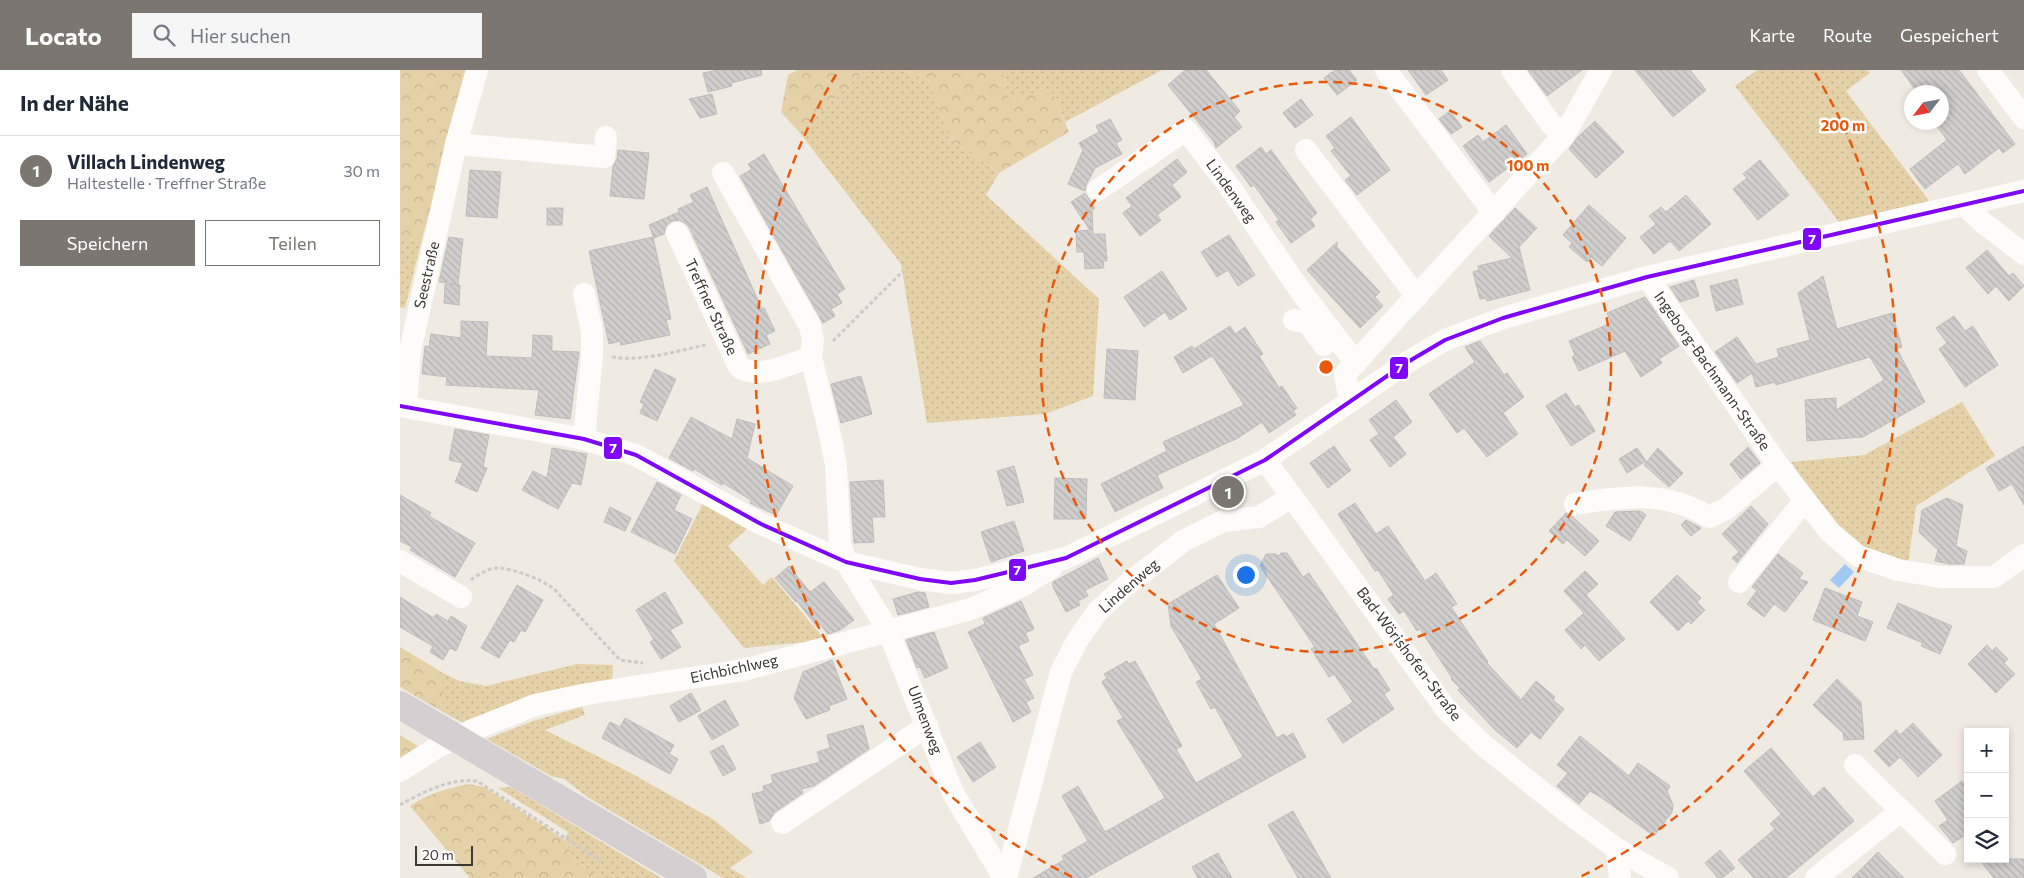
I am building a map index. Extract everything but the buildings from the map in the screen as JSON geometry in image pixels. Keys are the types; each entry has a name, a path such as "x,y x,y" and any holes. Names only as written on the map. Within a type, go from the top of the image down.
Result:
{"main road":[{"path":"400,705 693,878"}],"street":[{"name":"Seestraße","path":"403,406 410,351 456,144 478,70"},
{"path":"1386,70 1494,213"},
{"path":"1512,70 1551,124 1564,136"},
{"path":"1294,320 1308,323 1351,369 1564,136 1601,70"},
{"path":"1988,70 2024,118"},
{"name":"Lindenweg","path":"1098,190 1186,130 1229,186 1351,369 1350,402"},
{"path":"456,144 604,157 606,137"},
{"path":"1306,150 1417,297"},
{"path":"723,173 810,326 813,340 811,357 834,457 839,500 840,544 846,562"},
{"path":"403,406 584,439 636,455 761,524 846,562 920,579 951,583 976,580 1066,558 1266,460 1396,370 1446,340 1503,318 1647,277 2024,191"},
{"path":"1966,205 1982,222 2024,254"},
{"name":"Treffner Straße","path":"678,233 739,367 746,372 756,373 781,368 811,357"},
{"name":"Ingeborg-Bachmann-Straße","path":"1647,277 1778,465 1830,532 1858,556 1898,570 1941,577 1994,577 2024,555"},
{"path":"584,294 592,332 592,356 584,439"},
{"path":"1266,460 1292,497"},
{"name":"Ingeborg-Bachmann-Straße","path":"1575,504 1612,498 1657,497 1695,508 1709,517 1726,509 1778,465"},
{"name":"Lindenweg","path":"1005,878 1061,672 1077,641 1097,612 1124,587 1183,541 1223,522 1259,517 1292,497"},
{"name":"Bad-Wörishofen-Straße","path":"1292,497 1446,709 1482,744 1567,812 1617,849 1668,878"},
{"path":"1739,582 1805,500"},
{"name":"Eichbichlweg","path":"400,771 436,748 470,731 516,712 586,694 743,670 971,609 1024,585 1066,558"},
{"path":"400,561 461,597"},
{"name":"Ulmenweg","path":"846,562 888,630 953,793 1005,878"},
{"path":"782,823 926,726"},
{"path":"1855,765 1945,854"},
{"path":"1816,878 1901,811"},
{"path":"1617,849 1620,878"}],"path":[{"path":"811,357 826,347 903,271"},
{"path":"592,356 623,359 640,358 727,341"},
{"path":"461,597 470,580 482,572 498,567 542,580 554,589 620,660 645,663"},
{"path":"400,805 450,783 468,780 477,781 601,861"}],"green space":[{"path":"400,70 465,70 468,72 421,243 400,235"},
{"path":"797,70 865,70 799,132 781,112 788,75"},
{"path":"865,70 902,70 928,79 949,138 999,173 986,195 1099,299 1093,396 1045,414 927,423 901,264 799,132"},
{"path":"902,70 1002,70 1009,99 1051,90 1069,132 999,173 949,138 928,79"},
{"path":"1002,70 1162,70 1065,122 1051,90 1009,99"},
{"path":"1757,70 1867,70 1870,73 1846,91 1929,201 1839,222 1735,86"},
{"path":"400,235 421,243 405,308 400,307"},
{"path":"1962,402 1995,456 1916,506 1908,565 1876,556 1828,520 1791,462 1864,455"},
{"path":"703,503 748,528 728,546 763,585 772,577 825,640 744,648 674,561"},
{"path":"400,647 443,673 443,712 400,687"},
{"path":"577,664 613,665 612,679 463,723 443,712 443,673 459,681 486,686"},
{"path":"582,707 585,715 545,730 629,772 714,820 753,852 730,868 747,878 723,878 589,798 564,779 551,776 487,739 536,720"},
{"path":"400,735 421,748 400,760"},
{"path":"469,784 484,787 565,840 573,859 600,878 470,878 410,806 438,792"},
{"path":"511,787 661,878 600,878 573,859 565,840 568,832 498,788"}],"water":[{"path":"1845,564 1854,572 1839,588 1830,580"}],"transit line":[{"name":"7","path":"400,406 584,439 636,455 761,524 846,562 920,579 951,583 975,580 1066,558 1265,460 1406,363 1445,340 1503,318 1647,277 2024,191"}],"place":[{"name":"Villach Lindenweg","path":"1228,492"}]}
